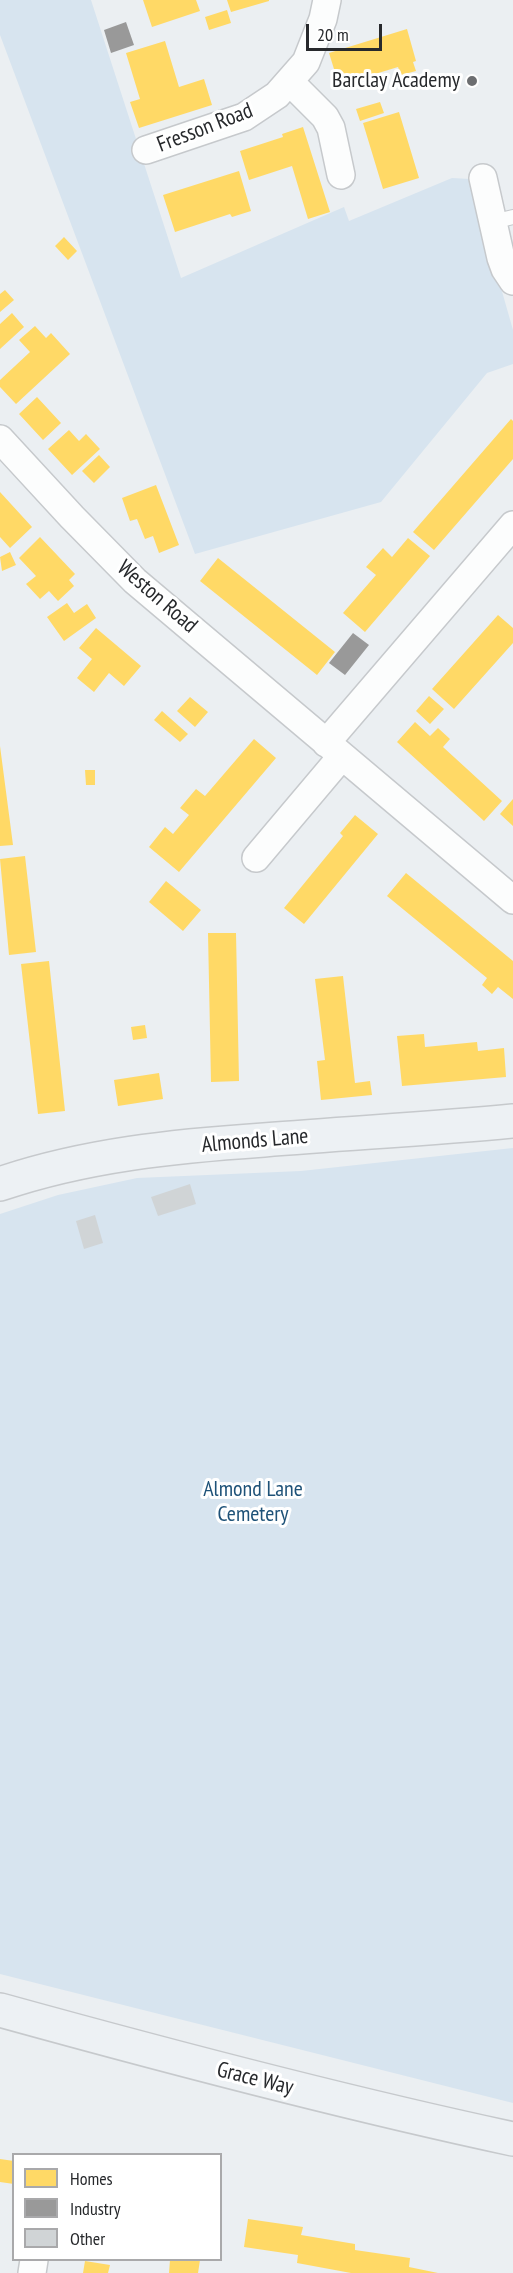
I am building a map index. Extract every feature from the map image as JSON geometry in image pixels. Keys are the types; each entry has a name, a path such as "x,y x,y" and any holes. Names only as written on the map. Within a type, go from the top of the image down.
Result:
{"street":[{"name":"Fresson Road","path":"146,150 244,117 277,95 306,62 323,19 327,0"},
{"path":"290,82 325,117 331,128 341,175"},
{"path":"483,178 503,219 503,264 513,281"},
{"name":"Weston Road","path":"0,439 135,581 513,900"},
{"path":"256,858 334,750 513,525"},
{"name":"Almonds Lane","path":"0,1184 26,1175 138,1152 215,1143 513,1121"},
{"name":"Grace Way","path":"0,2010 183,2061 402,2115 513,2139"}],"green space":[{"path":"0,0 91,0 181,278 344,207 349,221 452,178 470,179 513,330 513,364 487,373 381,502 195,554 0,35"},
{"name":"Almond Lane Cemetery","path":"513,1148 513,2103 0,1974 0,1214 58,1195 137,1178 301,1171"}],"building: Homes":[{"path":"143,0 196,0 200,11 152,27"},
{"path":"227,0 269,0 269,1 231,12"},
{"path":"227,10 231,23 209,30 205,17"},
{"path":"407,29 416,61 413,62 416,71 401,75 398,67 339,85 329,53"},
{"path":"165,41 179,87 204,79 212,105 139,128 130,102 140,99 126,53"},
{"path":"380,102 384,113 360,121 356,109"},
{"path":"399,112 419,178 383,189 363,123"},
{"path":"303,127 330,212 308,219 292,166 249,180 240,151 283,137 282,134"},
{"path":"239,171 251,211 232,217 230,214 175,232 163,195"},
{"path":"64,237 77,251 68,260 55,246"},
{"path":"5,290 14,300 0,312 0,294"},
{"path":"12,313 24,327 0,349 0,324"},
{"path":"35,326 46,338 51,333 70,354 16,404 0,387 0,380 30,352 19,340"},
{"path":"37,397 61,423 43,440 19,414"},
{"path":"511,419 513,421 513,459 434,550 413,532"},
{"path":"69,430 79,441 86,434 100,449 72,475 48,449"},
{"path":"99,455 110,467 94,483 82,471"},
{"path":"156,485 179,545 159,553 153,536 145,539 137,519 130,521 122,498"},
{"path":"0,492 32,527 10,548 0,537"},
{"path":"40,537 75,574 69,580 74,586 58,601 49,591 40,599 26,584 36,576 19,558"},
{"path":"408,538 430,556 365,632 343,613 376,575 366,567 383,548 392,557"},
{"path":"10,552 16,565 2,571 0,557"},
{"path":"218,558 335,652 317,675 200,581"},
{"path":"67,603 74,613 87,604 96,618 64,641 47,617"},
{"path":"498,615 513,628 513,643 454,709 432,689"},
{"path":"96,628 141,666 124,686 109,673 94,692 77,678 92,659 79,648"},
{"path":"429,696 444,709 430,724 416,711"},
{"path":"190,697 208,712 195,727 177,711"},
{"path":"162,711 188,734 180,742 154,720"},
{"path":"415,722 430,736 438,728 450,739 443,747 502,801 484,821 397,742"},
{"path":"254,739 276,758 179,872 149,847 165,827 173,834 189,815 180,808 196,789 205,796"},
{"path":"0,746 13,845 0,846"},
{"path":"85,770 95,770 95,785 86,785"},
{"path":"513,799 513,826 500,814"},
{"path":"355,815 378,834 304,924 284,908 343,836 340,833"},
{"path":"25,856 36,952 9,955 0,859"},
{"path":"406,873 513,961 513,999 498,987 492,994 482,985 487,978 387,896"},
{"path":"166,881 201,910 183,931 149,902"},
{"path":"208,933 236,933 239,1081 211,1082"},
{"path":"49,961 65,1111 38,1114 21,964"},
{"path":"343,976 355,1083 370,1081 372,1095 321,1100 317,1061 325,1060 315,979"},
{"path":"145,1025 147,1038 133,1040 131,1027"},
{"path":"424,1034 425,1047 477,1042 478,1051 504,1048 506,1077 402,1086 397,1036"},
{"path":"159,1073 163,1099 118,1106 114,1080"},
{"path":"0,2159 12,2161 12,2184 0,2182"},
{"path":"248,2219 303,2227 301,2235 355,2244 355,2250 410,2258 409,2267 438,2273 351,2273 297,2263 298,2255 244,2247"},
{"path":"85,2261 110,2265 108,2273 83,2273"},
{"path":"170,2261 200,2261 198,2273 169,2273"}],"building: Industry":[{"path":"126,22 134,45 111,53 104,30"},
{"path":"353,633 369,645 345,675 329,663"}],"building: Other":[{"path":"190,1184 196,1204 158,1216 151,1197"},
{"path":"95,1215 103,1243 84,1249 76,1221"}],"place":[{"name":"Barclay Academy","path":"472,81"}]}
